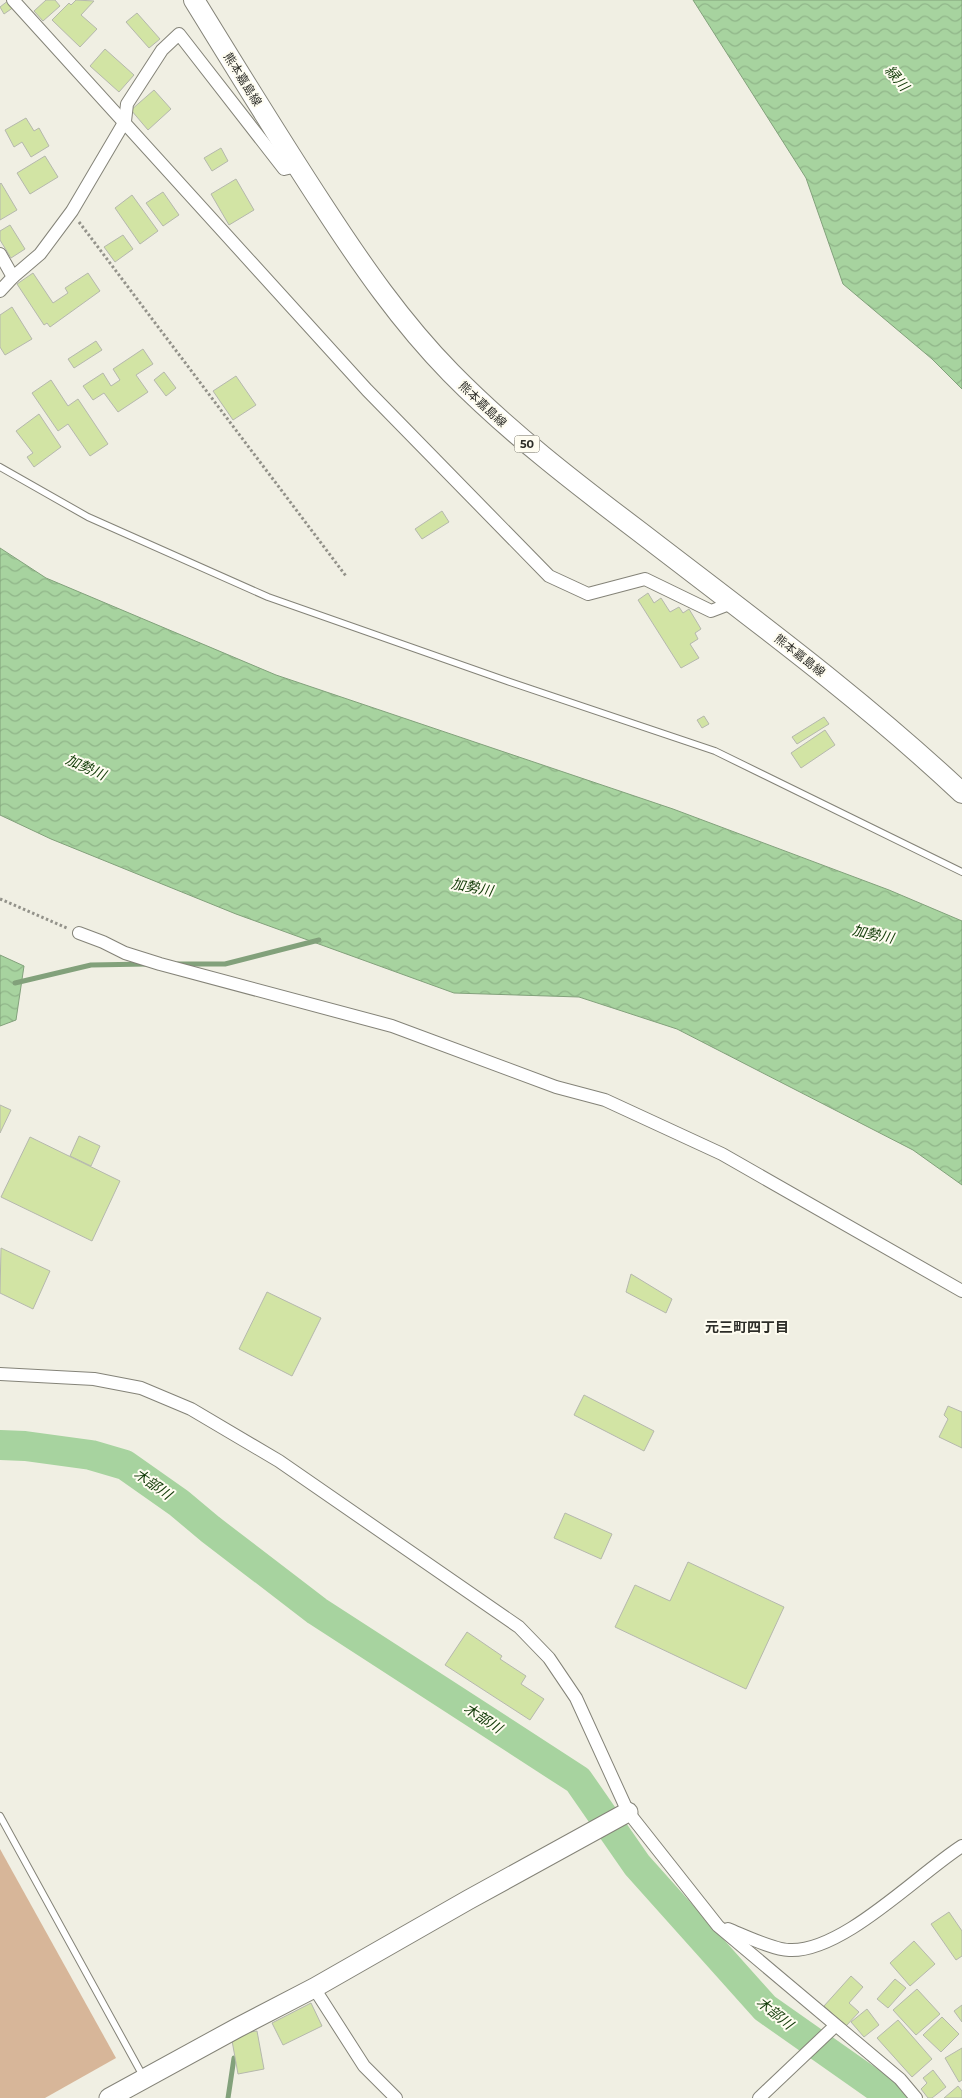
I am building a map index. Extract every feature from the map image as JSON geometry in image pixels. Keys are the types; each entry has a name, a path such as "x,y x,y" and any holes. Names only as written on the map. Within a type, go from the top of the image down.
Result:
{"main road":[{"name":"熊本嘉島線","path":"194,0 297,166 368,275 413,333 450,372 492,414 549,462 858,701 962,793"}],"street":[{"path":"13,0 367,390 549,576 588,594 645,579 711,611 732,603"},
{"path":"0,291 12,277 40,254 72,211 125,122 127,104 162,50 178,34 284,169 297,166"},
{"path":"0,254 12,277"},
{"path":"79,933 125,953 160,964 392,1026 556,1087 605,1100 722,1154 962,1291"},
{"path":"0,1374 94,1379 141,1388 191,1409 279,1461 519,1627 549,1658 576,1698 623,1815 718,1926 900,2079 916,2098"},
{"path":"109,2098 314,1988 468,1900 588,1836 623,1815"},
{"path":"718,1926 786,1950 803,1950 828,1941 870,1915 961,1846"},
{"path":"314,1988 364,2066 396,2098"},
{"path":"759,2098 835,2026"}],"lane":[{"path":"0,467 88,517 268,596 507,681 715,751 962,872"},
{"path":"0,1816 145,2079"}],"path":[{"path":"72,211 88,236 346,576"},
{"path":"0,899 79,933"}],"shaded area":[{"path":"0,1849 116,2058 45,2098 0,2098"}],"water":[{"name":"緑川","path":"693,0 962,0 962,389 932,359 843,284 806,178"},
{"name":"加勢川","path":"0,548 46,578 276,675 673,809 889,890 962,921 962,1185 913,1150 677,1029 579,997 454,993 236,914 51,839 0,815"},
{"path":"0,955 24,966 16,1020 0,1026"}],"building":[{"path":"9,0 14,7 4,14 0,7"},
{"path":"46,0 55,0 60,6 43,21 34,11"},
{"path":"76,0 94,1 81,15 97,29 80,47 52,20 69,3 71,5"},
{"path":"137,13 160,39 149,48 126,22"},
{"path":"105,49 134,75 119,92 90,66"},
{"path":"154,90 171,109 148,130 131,110"},
{"path":"26,118 34,131 39,128 49,146 31,157 22,142 14,147 5,130"},
{"path":"221,148 228,161 212,171 204,158"},
{"path":"45,156 58,177 30,194 17,173"},
{"path":"236,179 254,210 229,225 211,194"},
{"path":"0,184 17,210 0,220"},
{"path":"163,192 179,215 163,226 146,203"},
{"path":"132,195 158,231 140,244 115,208"},
{"path":"10,225 25,249 11,258 0,240 0,231"},
{"path":"123,235 133,249 115,262 104,247"},
{"path":"33,273 53,303 68,293 65,288 88,273 100,291 50,327 47,323 44,325 17,284"},
{"path":"12,307 32,339 5,355 0,347 0,315"},
{"path":"96,341 102,350 74,368 68,359"},
{"path":"143,349 153,364 136,375 148,392 118,412 104,393 93,400 83,386 103,373 111,386 120,380 113,369"},
{"path":"164,372 176,388 166,396 154,380"},
{"path":"236,376 256,405 233,420 213,391"},
{"path":"51,380 68,406 78,399 108,444 90,456 68,424 58,431 32,393"},
{"path":"39,414 61,447 34,467 27,457 33,453 16,431"},
{"path":"442,511 449,522 422,539 415,529"},
{"path":"648,593 654,603 661,598 670,612 679,607 683,613 689,609 701,629 695,633 698,639 690,644 699,658 681,668 638,600"},
{"path":"704,716 709,724 702,728 697,720"},
{"path":"824,717 829,724 797,744 792,737"},
{"path":"825,730 835,745 801,768 791,753"},
{"path":"0,1105 11,1110 0,1133"},
{"path":"79,1136 100,1146 91,1166 70,1156"},
{"path":"30,1137 120,1181 92,1241 1,1197"},
{"path":"1,1248 50,1271 33,1309 0,1293"},
{"path":"631,1274 672,1299 666,1313 626,1292"},
{"path":"267,1292 321,1318 292,1376 239,1349"},
{"path":"584,1395 654,1431 644,1451 574,1415"},
{"path":"948,1406 962,1412 962,1448 939,1437 948,1419 944,1415"},
{"path":"565,1513 612,1534 601,1559 554,1538"},
{"path":"688,1562 784,1607 746,1689 615,1627 635,1585 670,1601"},
{"path":"467,1632 502,1656 500,1659 526,1676 521,1684 544,1699 530,1720 445,1665"},
{"path":"949,1912 962,1931 962,1956 956,1960 931,1924"},
{"path":"914,1941 935,1964 910,1986 890,1963"},
{"path":"851,1976 863,1987 849,2003 859,2012 846,2026 824,2006"},
{"path":"895,1979 906,1988 888,2008 877,1999"},
{"path":"917,1989 940,2014 916,2035 893,2010"},
{"path":"311,2003 322,2026 283,2045 272,2023"},
{"path":"962,2005 962,2022 954,2011"},
{"path":"867,2009 879,2025 864,2037 851,2022"},
{"path":"942,2017 959,2034 941,2052 923,2035"},
{"path":"898,2020 932,2059 912,2077 877,2038"},
{"path":"257,2031 264,2069 238,2074 231,2035"},
{"path":"962,2048 962,2080 959,2082 945,2058"},
{"path":"933,2070 946,2087 932,2098 928,2098 921,2089 927,2083 923,2078"},
{"path":"958,2086 962,2091 962,2098 944,2098"}],"waterway":[{"path":"178,964 225,964 319,940"},
{"path":"15,983 91,965 147,964"},
{"name":"木部川","path":"0,1445 25,1446 91,1455 125,1465 179,1503 317,1611 578,1780 637,1865 765,2008 893,2098"},
{"path":"228,2098 234,2058"}],"district":[{"name":"元三町四丁目","path":"747,1327"}]}
